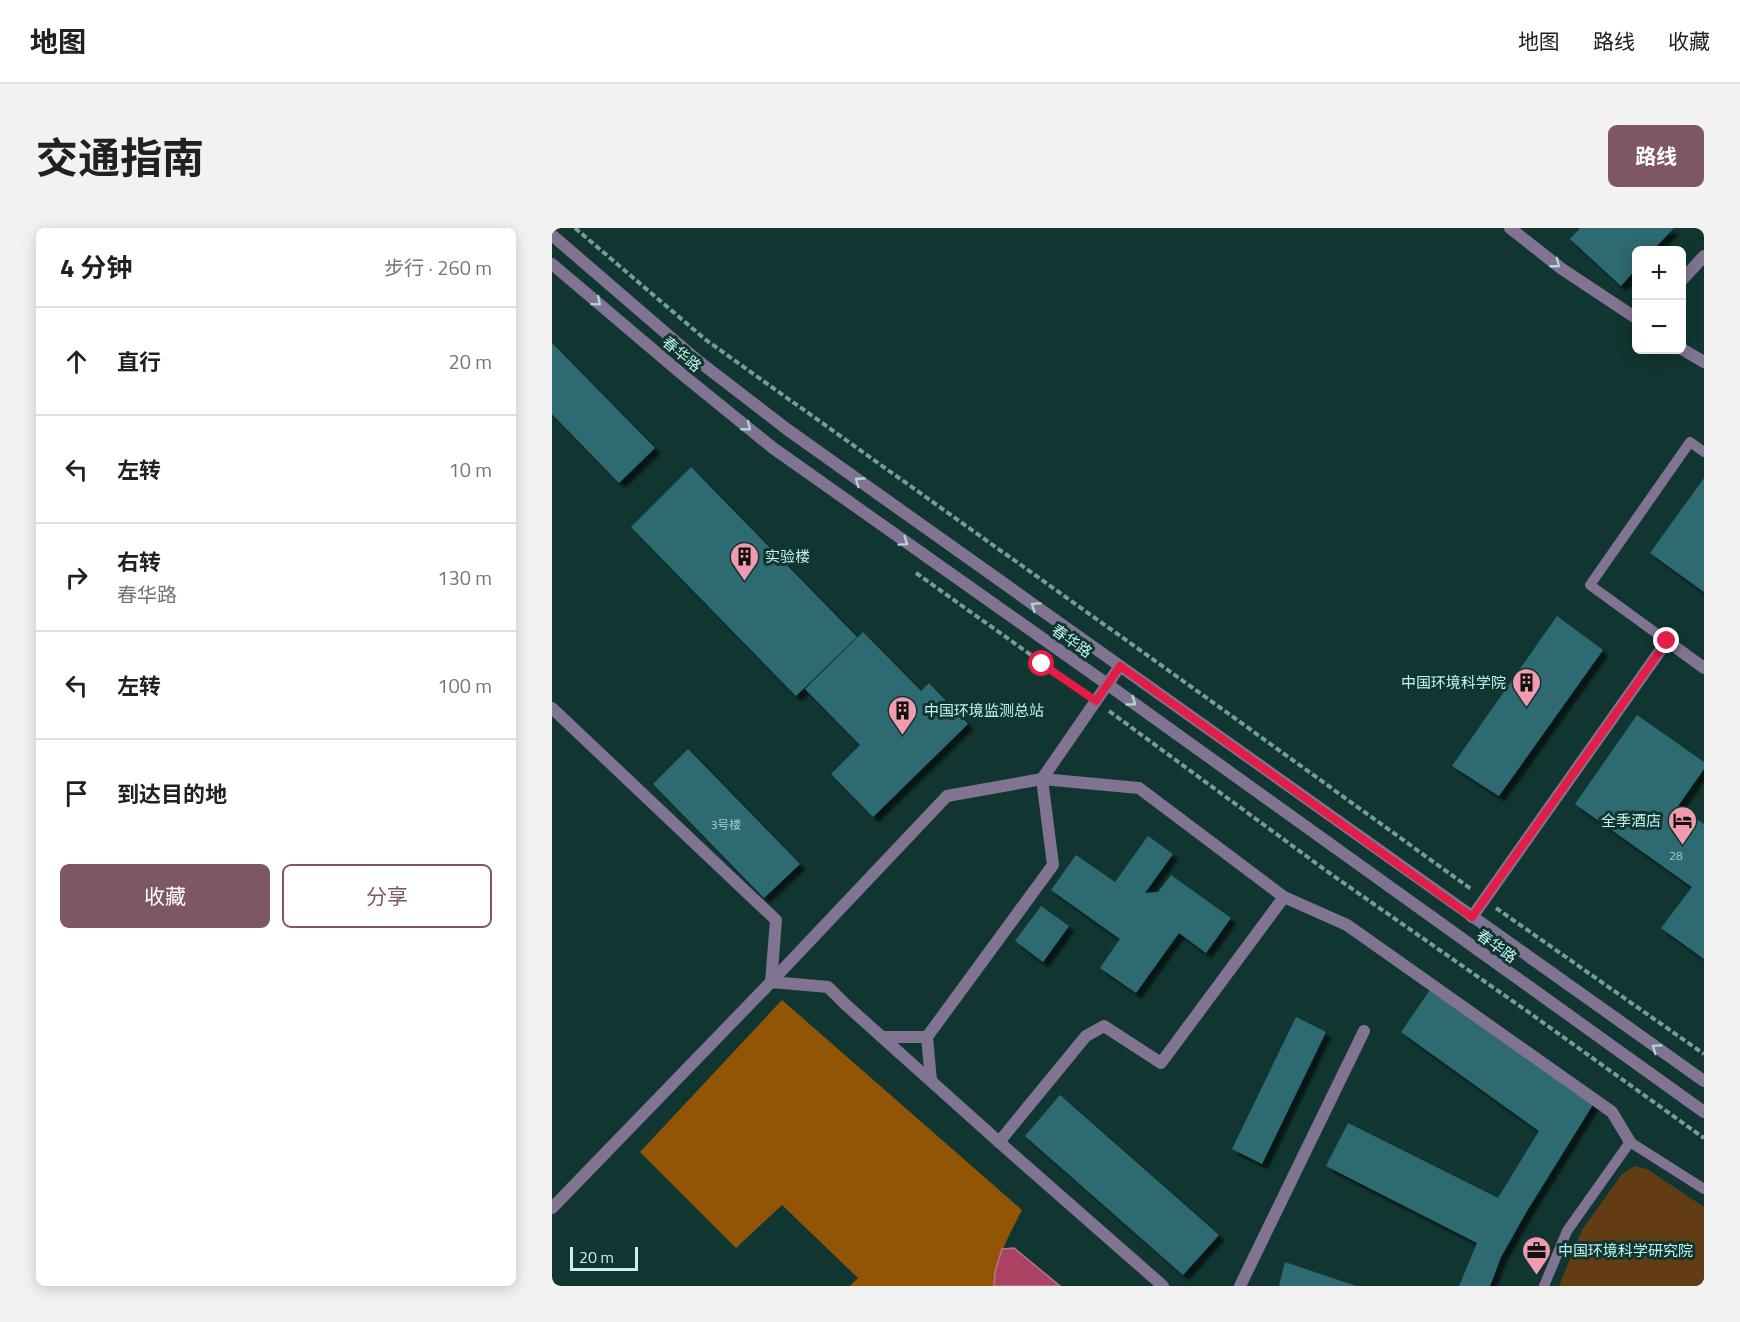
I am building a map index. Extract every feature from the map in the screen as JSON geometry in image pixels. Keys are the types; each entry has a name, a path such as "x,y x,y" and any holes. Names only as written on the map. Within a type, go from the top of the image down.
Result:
{"street":[{"path":"1510,228 1562,269 1632,315"},
{"name":"春华路","path":"552,235 697,360 788,430 1704,1082"},
{"path":"1686,276 1704,256"},
{"name":"春华路","path":"552,264 773,448 1107,684 1704,1112"},
{"path":"1686,351 1704,362"},
{"path":"1472,917 1667,641 1704,668"},
{"path":"931,1081 927,1037 1053,865 1042,779 1120,666"},
{"path":"552,708 776,920 771,982"},
{"path":"552,1208 947,796 1042,779 1139,788 1284,897 1347,925 1612,1112 1630,1142"},
{"path":"999,1142 1086,1036 1104,1026 1161,1063 1284,897"},
{"path":"771,982 828,987 1163,1286"},
{"path":"1240,1286 1364,1031"},
{"path":"882,1037 927,1037"}],"lane":[{"path":"1667,641 1590,585 1690,442 1704,453"},
{"path":"1544,1286 1567,1231 1630,1142 1704,1189"}],"path":[{"path":"575,228 706,340 1704,1054"},
{"path":"910,568 1096,701 1328,872 1704,1138"}],"shaded area":[{"path":"782,1000 1022,1210 1000,1256 994,1286 850,1286 858,1278 782,1205 736,1248 640,1152"},
{"path":"1635,1166 1647,1169 1704,1207 1704,1286 1559,1286 1582,1230 1622,1174"},
{"path":"1014,1248 1060,1286 994,1286 995,1272 1002,1249"}],"building":[{"path":"1580,228 1674,228 1657,246 1632,246 1632,274 1621,286 1570,239"},
{"path":"552,343 655,448 619,483 552,414"},
{"name":"实验楼","path":"691,467 857,637 796,696 631,527"},
{"path":"1704,478 1704,592 1650,553"},
{"name":"中国环境科学院","path":"1557,616 1603,650 1499,796 1452,766"},
{"name":"中国环境监测总站","path":"863,632 921,691 929,683 968,724 873,817 831,774 860,745 805,689"},
{"path":"1637,715 1704,762 1704,769 1678,806 1704,824 1704,959 1661,928 1692,887 1575,804"},
{"path":"688,749 800,864 764,898 653,784"},
{"path":"1148,836 1173,854 1145,893 1158,892 1171,875 1231,918 1206,953 1179,933 1136,993 1100,968 1120,939 1051,890 1076,855 1115,882"},
{"path":"1041,906 1069,926 1043,962 1015,941"},
{"path":"1430,990 1594,1103 1527,1211 1501,1257 1490,1286 1459,1286 1477,1243 1326,1166 1348,1123 1498,1198 1539,1131 1401,1032"},
{"path":"1296,1017 1326,1032 1262,1164 1232,1149"},
{"path":"1060,1095 1219,1235 1183,1275 1025,1136"},
{"path":"1285,1262 1356,1286 1279,1286"}],"place":[{"name":"实验楼","path":"744,582"},
{"name":"中国环境科学院","path":"1527,708"},
{"name":"中国环境监测总站","path":"903,736"},
{"name":"全季酒店","path":"1682,846"},
{"name":"中国环境科学研究院","path":"1537,1276"}],"route":[{"path":"1042,664 1096,701 1120,666 1472,917 1667,641"}]}
